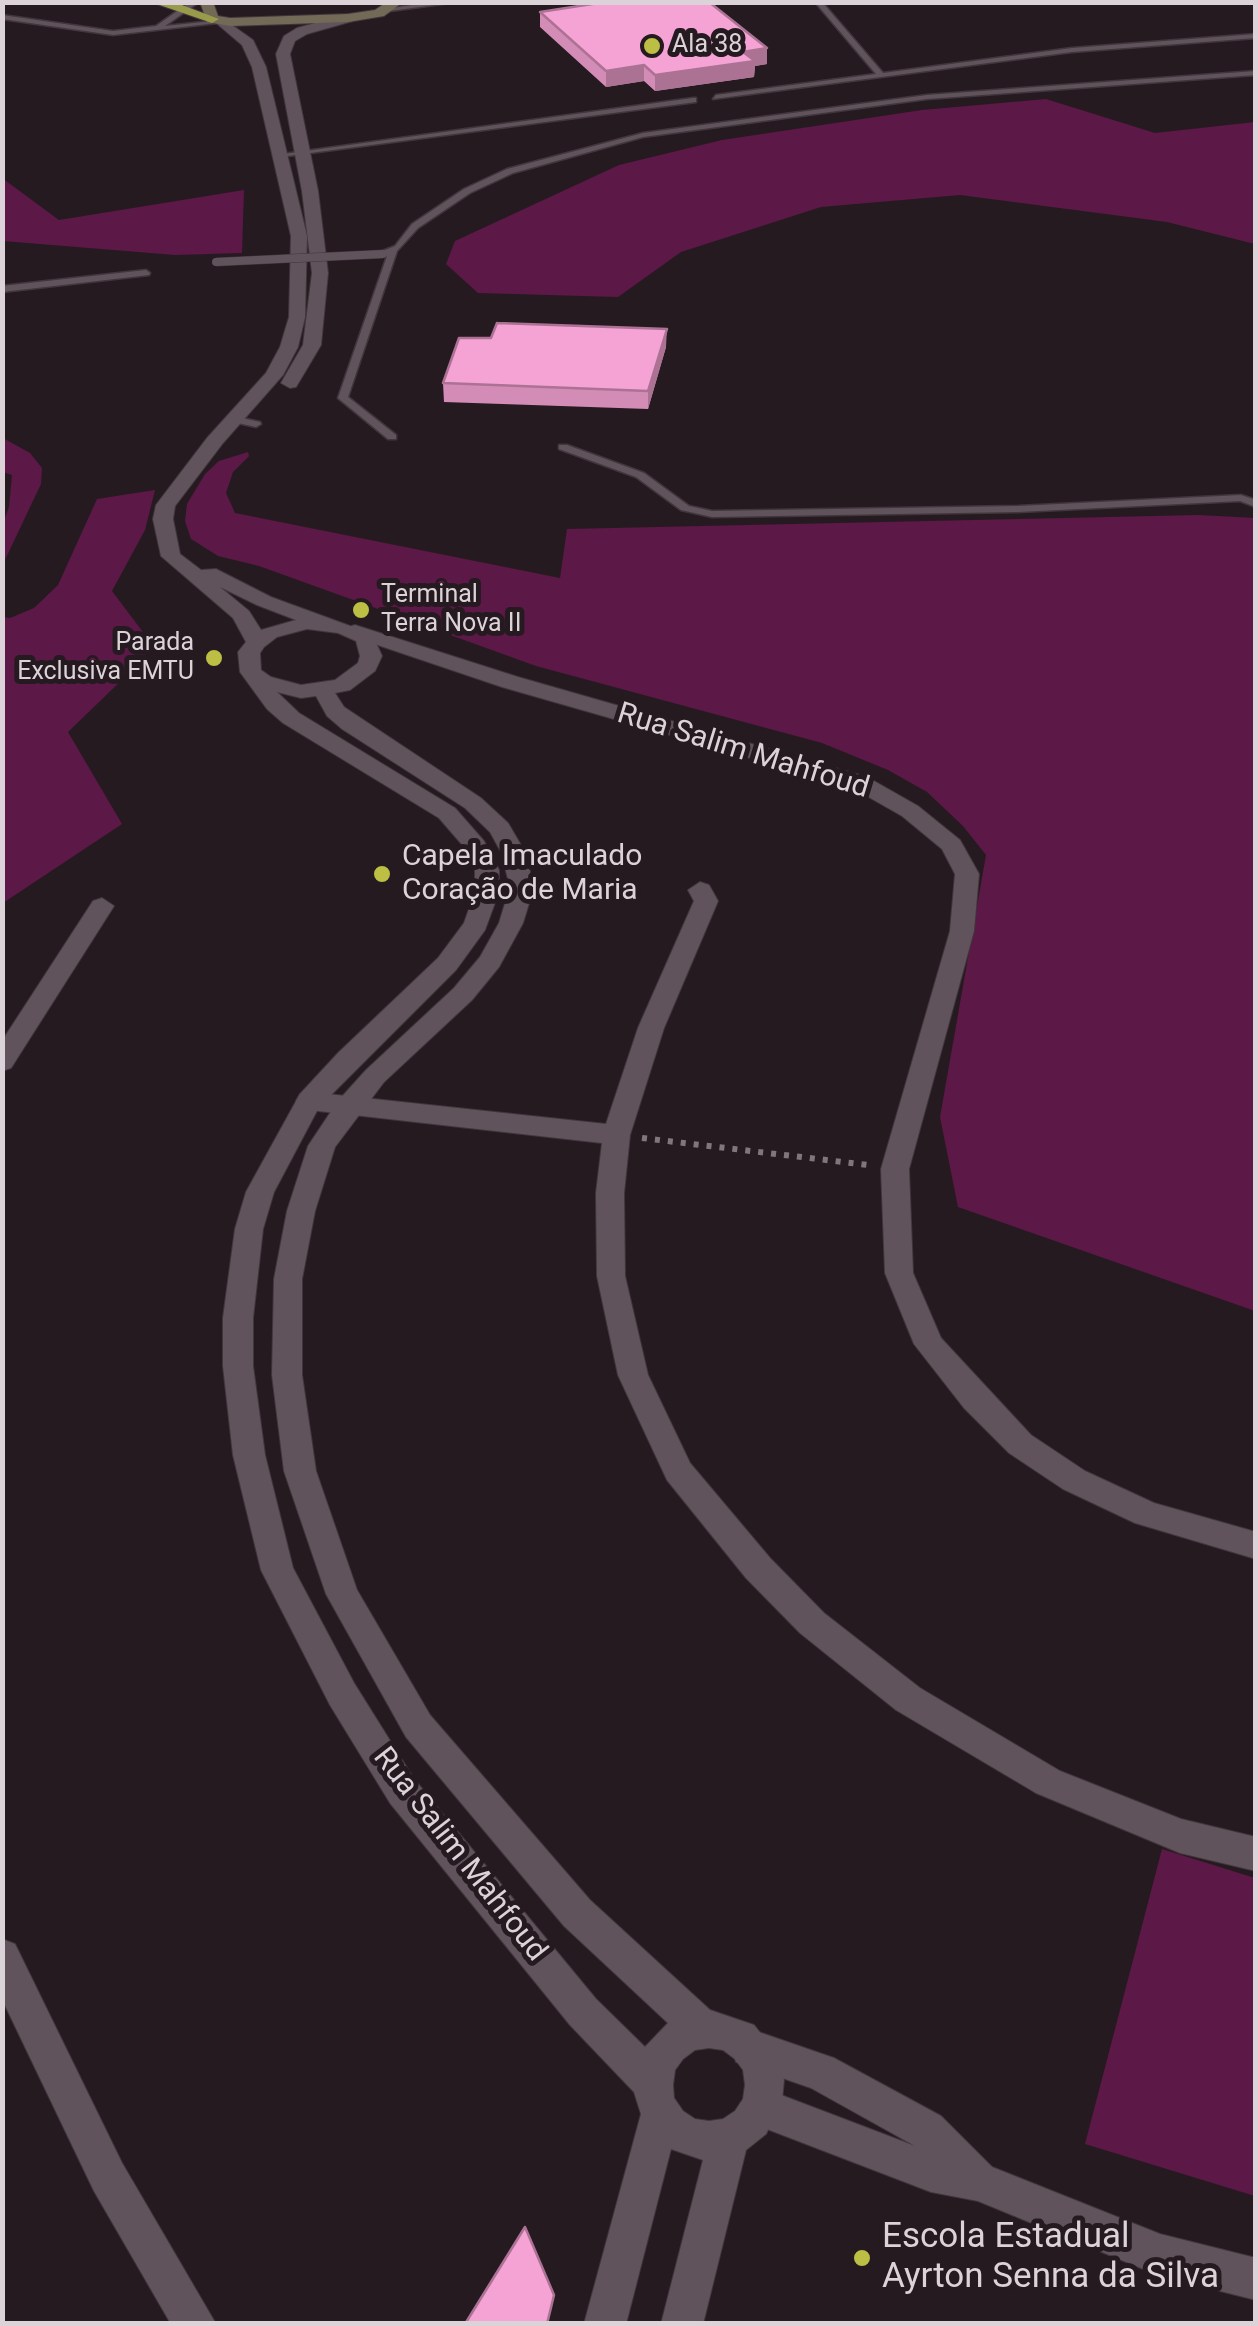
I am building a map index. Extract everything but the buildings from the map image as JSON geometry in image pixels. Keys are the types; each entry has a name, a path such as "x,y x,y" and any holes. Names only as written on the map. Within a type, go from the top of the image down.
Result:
{"highway":[{"path":"158,2 190,6 217,20"}],"main road":[{"path":"206,2 217,20 348,18 393,6"}],"street":[{"path":"211,451 229,444 267,412 312,345 320,274 302,153 284,74 286,44 309,28 348,18"},
{"path":"217,20 242,36 254,52 299,236 297,317 289,348 274,376 214,442 166,506 164,519 171,556 242,615 257,643"},
{"name":"Rua Salim Mahfoud","path":"171,556 264,601 328,624 510,682 859,782 910,811 952,845 967,874 962,931 895,1169 900,1273 929,1344 974,1399 1020,1444 1074,1480 1146,1514 1256,1546"},
{"path":"328,624 287,627 257,643 249,652 251,672 262,682 280,689 323,690 358,676 368,666 370,647 354,631"},
{"name":"Rua Salim Mahfoud","path":"368,666 422,662 510,682"},
{"name":"Rua Salim Mahfoud","path":"251,672 291,718 447,813 476,846 486,870 487,892 476,924 447,964 347,1059 309,1101 260,1192 249,1229 238,1318 238,1366 249,1455 277,1570 342,1694 402,1790 657,2098"},
{"name":"Rua Salim Mahfoud","path":"323,690 350,724 473,802 500,828 514,852 522,887 511,923 490,961 463,994 397,1053 347,1108 322,1146 301,1210 288,1279 287,1375 300,1471 342,1594 418,1726 577,1914 702,2029"},
{"path":"700,890 706,901 651,1028 616,1135 610,1193 610,1276 634,1375 678,1471 758,1568 812,1623 908,1700 1048,1782 1180,1836 1256,1854"},
{"path":"2,1062 102,906"},
{"path":"309,1101 616,1135"},
{"path":"2,1957 108,2177 195,2324"},
{"path":"605,2324 667,2047 677,2038 702,2029 719,2030 750,2048 820,2072 927,2130 978,2181"},
{"path":"657,2098 686,2137 704,2142 729,2139 751,2124 760,2107 764,2078 750,2048"},
{"path":"760,2107 930,2172 978,2181 1160,2255 1256,2279"},
{"path":"682,2324 729,2139"}],"lane":[{"path":"393,6 454,2"},
{"path":"818,2 880,74"},
{"path":"146,31 190,6"},
{"path":"2,17 102,32 146,31 217,20"},
{"path":"716,96 1072,50 1256,36"},
{"path":"392,437 344,398 388,252 438,208 510,172 643,135 927,97 1254,74"},
{"path":"280,155 692,100"},
{"path":"216,262 388,252"},
{"path":"2,289 146,273"},
{"path":"238,420 267,412"},
{"path":"563,448 640,475 684,508 712,514 1000,510 1241,498 1256,504"}],"path":[{"path":"616,1135 895,1169"}],"shaded area":[{"path":"1046,99 1155,133 1255,122 1255,244 1167,222 960,195 821,207 681,252 618,297 478,293 446,264 455,241 619,165 722,140 922,110"},
{"path":"2,178 59,220 244,190 242,253 175,255 3,241"},
{"path":"3,438 30,453 42,468 41,484 3,564 3,523 12,475 3,472"},
{"path":"248,452 249,456 233,472 226,493 235,513 560,578 567,529 1199,515 1255,518 1255,1311 958,1207 940,1117 986,855 963,826 927,792 888,770 822,743 536,666 259,566 218,556 191,539 185,521 187,504 205,474 219,461"},
{"path":"155,490 145,530 112,591 155,648 68,732 122,824 3,903 3,617 34,608 58,585 97,499"},
{"path":"1162,1849 1255,1878 1255,2196 1085,2144"}],"place":[{"name":"Ala 38","path":"652,46"},
{"name":"Terminal Terra Nova II","path":"361,610"},
{"name":"Parada Exclusiva EMTU","path":"214,658"},
{"name":"Capela Imaculado Coração de Maria","path":"382,874"},
{"name":"Escola Estadual Ayrton Senna da Silva","path":"862,2258"}]}
